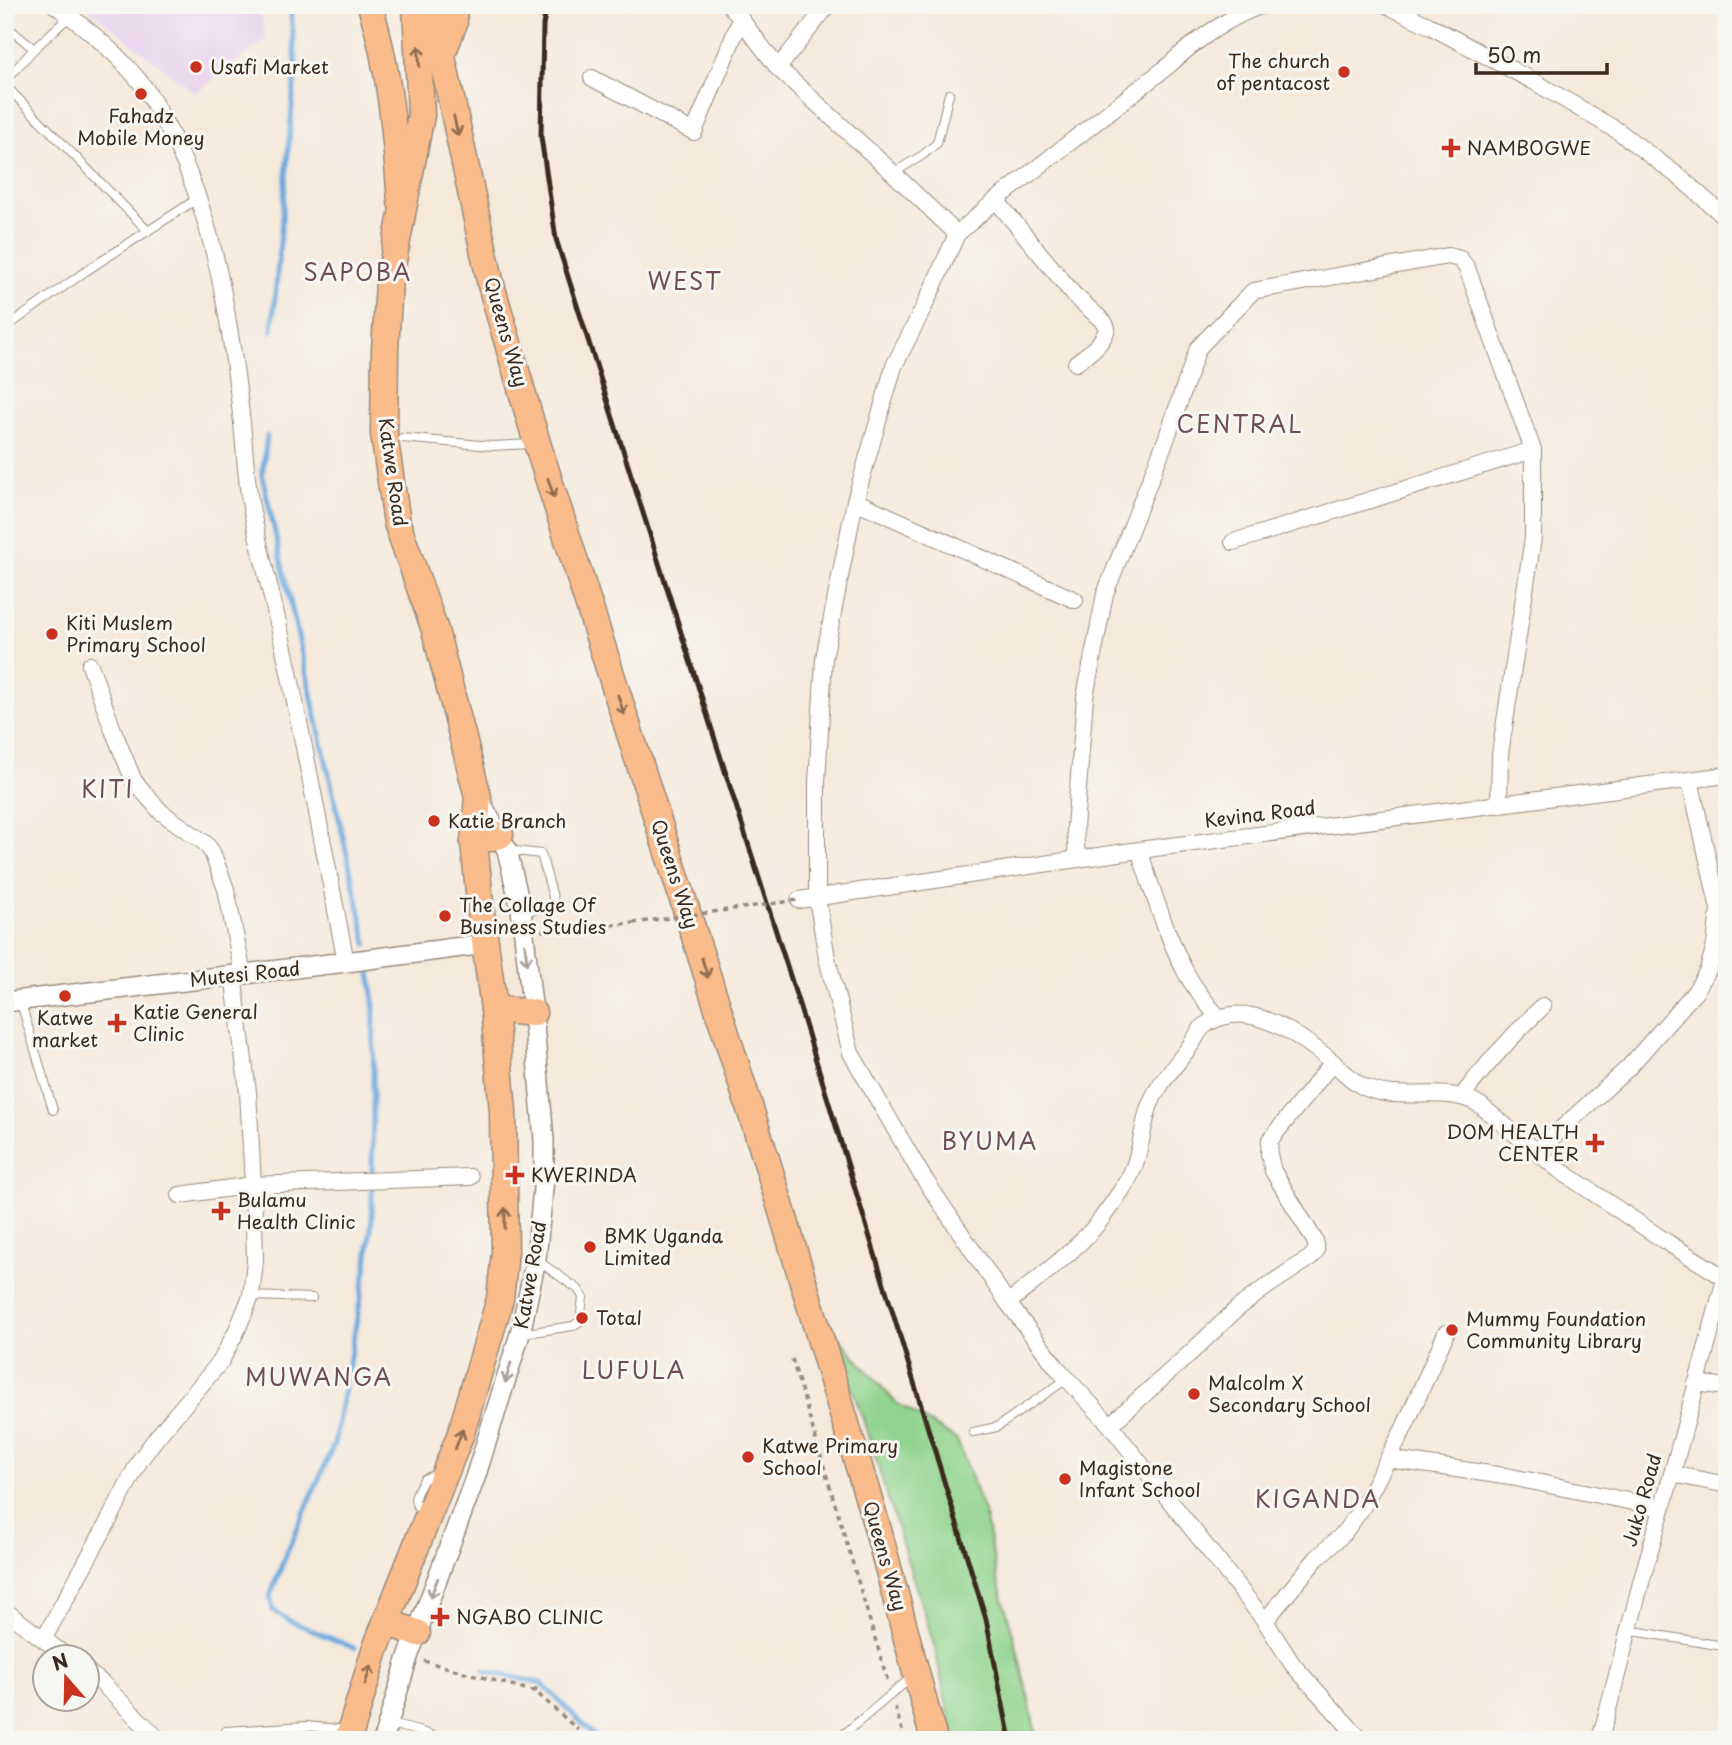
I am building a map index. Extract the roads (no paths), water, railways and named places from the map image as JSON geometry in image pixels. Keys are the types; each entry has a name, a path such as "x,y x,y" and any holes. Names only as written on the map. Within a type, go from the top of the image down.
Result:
{"highway":[{"name":"Katwe Road","path":"349,1735 375,1650 461,1433 500,1299 505,1252 504,1125 494,1009 474,842 478,797 435,630 397,523 384,434 389,282 421,115 420,6"},
{"name":"Queens Way","path":"420,6 441,60 491,285 537,443 767,1162 878,1530 934,1740"},
{"path":"474,842 503,842"},
{"path":"494,1009 533,1013"},
{"path":"386,1622 412,1645"}],"main road":[{"path":"370,5 380,37 392,102 401,220"},
{"path":"441,60 455,23 454,5"}],"street":[{"path":"55,5 74,10 145,88 186,164 199,198 215,257 228,324 251,510 288,665 346,962"},
{"path":"730,5 778,68 957,234"},
{"path":"778,68 828,5"},
{"path":"1263,5 1243,12 1183,52 957,234 894,366 855,501 824,658 817,783 817,898 827,958 851,1054 921,1174 1008,1303 1067,1379 1110,1425 1265,1621 1293,1665 1361,1740"},
{"path":"1386,5 1533,81 1618,131 1682,179 1727,219"},
{"path":"592,78 694,132 741,19"},
{"path":"996,200 1074,295 1104,322 1107,328 1096,347 1076,363"},
{"path":"1077,859 1075,828 1085,697 1105,594 1199,348 1253,291 1448,256 1460,259 1467,268 1533,450 1533,538 1500,754 1499,804"},
{"path":"1233,542 1533,450"},
{"path":"855,501 1075,600"},
{"path":"44,1638 140,1460 221,1362 251,1296 255,1261 248,1092 238,974 226,889 212,852 205,843 161,812 134,782 90,665"},
{"name":"Kevina Road","path":"799,901 1139,850 1727,775"},
{"path":"1536,1152 1628,1068 1695,992 1708,970 1719,909 1690,780"},
{"name":"Katwe Road","path":"385,1731 412,1645 475,1478 520,1334 536,1259 544,1179 544,1140 522,922 503,842 478,797"},
{"path":"1139,850 1187,975 1218,1017"},
{"name":"Mutesi Road","path":"13,1001 485,944"},
{"path":"1462,1096 1507,1041 1543,1006"},
{"path":"1008,1303 1075,1247 1100,1222 1129,1179 1150,1105 1161,1082 1201,1029 1218,1017 1243,1014 1264,1019 1289,1032 1333,1062 1359,1085 1374,1091 1470,1098 1558,1169 1644,1227 1726,1275"},
{"path":"1110,1425 1238,1308 1316,1253 1318,1247 1315,1241 1273,1171 1269,1147 1270,1140 1333,1062"},
{"path":"180,1195 253,1185 470,1177"},
{"name":"Juko Road","path":"1600,1740 1726,1275"},
{"path":"1265,1621 1317,1558 1343,1534 1362,1508 1404,1428 1446,1333"},
{"path":"1696,1383 1727,1387"},
{"path":"1388,1459 1511,1478 1662,1508"},
{"path":"1672,1474 1727,1485"},
{"path":"5,1611 52,1644"},
{"path":"102,1683 159,1740"}],"lane":[{"path":"74,10 34,49 5,83 148,231"},
{"path":"5,25 34,49"},
{"path":"893,173 937,143 949,94"},
{"path":"5,328 86,271 199,198"},
{"path":"402,438 492,446 537,443"},
{"path":"503,842 541,854 554,901 522,922"},
{"path":"13,1001 53,1110"},
{"path":"520,1334 573,1326 580,1321 583,1297 579,1289 536,1259"},
{"path":"251,1296 312,1298"},
{"path":"973,1432 997,1427 1067,1379"},
{"path":"1628,1630 1717,1645"},
{"path":"837,1740 918,1672"},
{"path":"226,1731 307,1726 349,1735"},
{"path":"385,1731 419,1731 443,1740"}],"waterway":[{"path":"272,331 296,64 290,5"},
{"path":"267,436 262,475 367,944"},
{"path":"370,970 374,1003 372,1171"},
{"path":"354,1648 290,1621 273,1610 270,1596 334,1444 367,1264 372,1188"},
{"path":"484,1671 541,1683 599,1740"}],"railway":[{"path":"547,5 543,25 541,137 556,239 793,985 986,1619 1010,1740"}],"place":[{"name":"Usafi Market","path":"196,67"},
{"name":"The church of pentacost","path":"1344,72"},
{"name":"Fahadz Mobile Money","path":"141,94"},
{"name":"NAMBOGWE","path":"1451,148"},
{"name":"Kiti Muslem Primary School","path":"52,634"},
{"name":"Katie Branch","path":"434,821"},
{"name":"The Collage Of Business Studies","path":"445,916"},
{"name":"Katwe market","path":"65,996"},
{"name":"Katie General Clinic","path":"117,1023"},
{"name":"DOM HEALTH CENTER","path":"1595,1143"},
{"name":"KWERINDA","path":"515,1175"},
{"name":"Bulamu Health Clinic","path":"221,1211"},
{"name":"BMK Uganda Limited","path":"590,1247"},
{"name":"Total","path":"582,1318"},
{"name":"Mummy Foundation Community Library","path":"1452,1330"},
{"name":"Malcolm X Secondary School","path":"1194,1394"},
{"name":"Katwe Primary School","path":"748,1457"},
{"name":"Magistone Infant School","path":"1065,1479"},
{"name":"NGABO CLINIC","path":"440,1617"}],"district":[{"name":"SAPOBA","path":"358,273"},
{"name":"WEST","path":"685,282"},
{"name":"CENTRAL","path":"1240,425"},
{"name":"KITI","path":"108,790"},
{"name":"BYUMA","path":"990,1142"},
{"name":"LUFULA","path":"634,1371"},
{"name":"MUWANGA","path":"319,1378"},
{"name":"KIGANDA","path":"1318,1500"}]}
